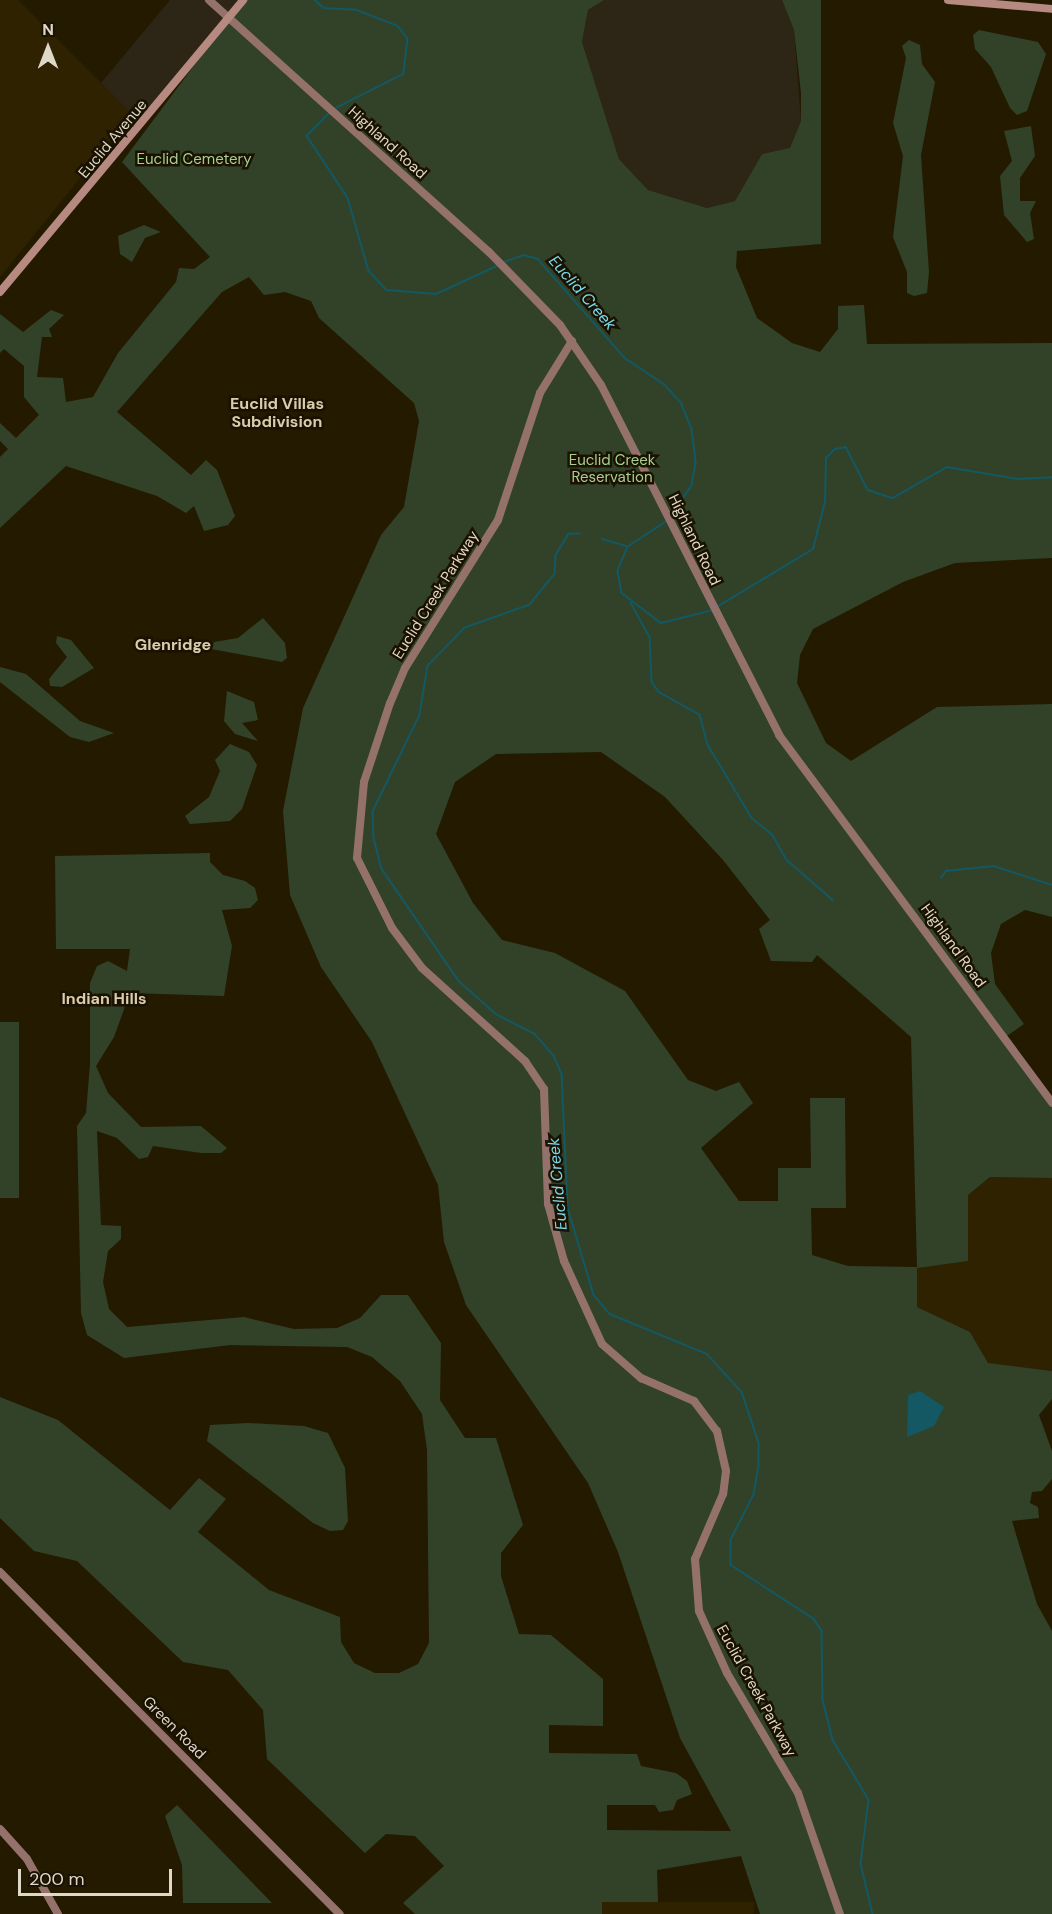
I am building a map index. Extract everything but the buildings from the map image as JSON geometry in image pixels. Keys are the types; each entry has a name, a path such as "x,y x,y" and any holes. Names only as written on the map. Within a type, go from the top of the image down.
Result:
{"main road":[{"name":"Euclid Avenue","path":"0,292 243,0"},
{"path":"948,0 1052,9"}],"street":[{"name":"Highland Road","path":"208,0 526,286 572,341 601,385 658,496 727,640 779,735 1052,1103"},
{"name":"Euclid Creek Parkway","path":"572,341 540,393 499,517 405,668 390,703 364,782 357,858 393,928 422,968 525,1061 544,1089 548,1204 564,1261 602,1344 641,1378 694,1401 717,1431 726,1472 723,1494 695,1559 699,1611 727,1673 798,1793 840,1914"},
{"name":"Green Road","path":"0,1572 340,1914"},
{"path":"0,1829 27,1859 57,1911"}],"shaded area":[{"path":"0,0 18,0 132,114 0,277"},
{"path":"170,0 243,0 142,125 101,83"},
{"path":"604,0 782,0 794,30 801,121 790,149 762,154 735,201 707,208 648,190 619,159 582,42 588,10"},
{"path":"990,1177 1052,1178 1052,1371 988,1363 970,1332 917,1307 917,1267 968,1261 968,1195"},
{"path":"602,1902 754,1902 754,1914 602,1914"}],"green space":[{"name":"Euclid Creek Reservation","path":"243,0 604,0 588,10 582,42 619,159 648,190 707,208 735,201 762,154 790,148 801,121 801,93 794,30 782,0 821,0 821,244 737,251 736,267 757,318 792,343 820,352 838,329 838,306 864,305 867,344 1052,343 1052,558 955,563 903,582 813,629 800,655 797,683 826,743 851,761 937,707 1052,704 1052,917 1025,910 1001,924 991,953 995,984 1024,1024 1004,1038 1052,1103 1052,1178 990,1177 968,1195 968,1261 917,1268 917,1307 970,1332 988,1363 1052,1371 1052,1399 1039,1415 1052,1451 1052,1479 1042,1491 1032,1492 1030,1503 1038,1507 1039,1518 1012,1521 1037,1604 1052,1631 1052,1914 760,1914 741,1856 657,1870 658,1902 602,1902 602,1914 415,1914 403,1903 444,1866 415,1836 386,1834 365,1853 267,1759 263,1710 228,1670 183,1662 77,1561 34,1551 0,1518 0,1397 58,1420 170,1510 199,1478 226,1499 198,1532 269,1590 340,1617 341,1642 354,1663 375,1673 399,1673 418,1664 429,1643 427,1450 422,1414 400,1381 372,1357 347,1347 230,1345 124,1358 87,1335 81,1313 77,1126 86,1113 90,1064 90,983 97,966 108,961 127,971 130,949 56,949 55,856 210,853 210,862 223,875 245,881 255,888 258,900 250,908 222,910 232,946 224,996 130,993 114,1037 96,1066 108,1093 141,1127 201,1126 227,1148 221,1153 201,1153 153,1146 148,1157 139,1159 117,1138 97,1131 101,1225 121,1226 121,1239 108,1251 103,1282 109,1309 127,1327 244,1317 294,1329 337,1328 360,1318 381,1295 408,1295 441,1343 440,1400 465,1438 496,1438 523,1525 501,1553 501,1576 519,1634 551,1635 603,1679 603,1726 549,1725 549,1753 637,1754 641,1766 676,1773 687,1781 692,1794 677,1800 673,1810 659,1812 655,1805 607,1805 607,1830 731,1831 680,1738 618,1552 588,1483 466,1305 444,1242 438,1185 372,1042 321,967 290,895 283,811 303,708 381,535 404,507 419,421 414,403 319,318 311,301 285,292 264,295 249,277 222,292 117,412 191,475 206,460 217,470 235,516 228,525 204,531 194,506 186,513 157,496 66,466 0,528 0,457 8,449 0,441 0,423 16,438 39,415 24,397 24,366 4,349 0,353 0,314 23,332 51,310 64,315 49,329 52,337 42,337 37,377 63,378 66,402 93,397 118,353 176,282 179,268 194,269 210,257 122,162","holes":["601,752 665,797 723,860 770,920 759,929 771,961 812,962 817,955 911,1037 917,1267 848,1266 812,1255 811,1208 846,1208 845,1098 810,1098 811,1168 778,1168 778,1201 739,1201 701,1148 753,1103 739,1082 716,1091 688,1080 625,991 555,953 502,940 473,903 436,834 455,782 496,754"]},
{"path":"979,30 1038,42 1046,54 1027,111 1017,115 1010,108 991,67 975,49 973,35"},
{"path":"909,40 920,45 922,64 935,82 921,155 929,272 927,293 914,296 907,293 907,272 893,237 903,156 893,123 906,58 902,46"},
{"path":"1031,126 1035,156 1020,178 1020,201 1036,201 1030,213 1034,239 1027,242 1004,215 1000,176 1012,161 1004,131"},
{"path":"144,225 161,232 145,238 132,262 120,254 118,236"},
{"path":"263,618 285,643 287,658 282,662 211,649 214,642 238,638"},
{"path":"57,636 71,640 94,668 62,687 50,686 49,679 67,657 56,643"},
{"path":"0,667 26,674 80,721 114,733 89,742 70,737 0,682"},
{"path":"227,691 254,702 258,720 242,723 258,741 235,734 224,721"},
{"path":"230,744 249,752 257,765 242,809 230,821 190,824 185,816 209,797 220,771 215,760"},
{"path":"0,1022 19,1022 19,1198 0,1198"},
{"path":"248,1423 304,1426 328,1433 345,1468 348,1521 343,1530 330,1531 313,1523 207,1441 210,1425"},
{"path":"177,1805 272,1903 183,1903 182,1865 165,1816"}],"water":[{"path":"920,1391 944,1407 934,1426 907,1437 908,1395"}],"waterway":[{"name":"Euclid Creek","path":"315,0 324,8 357,10 398,26 408,39 404,74 335,109"},
{"name":"Euclid Creek","path":"329,114 307,136 348,198 369,271 387,290 436,294 497,266"},
{"name":"Euclid Creek","path":"504,262 524,255 538,259 625,358 664,384 681,402 692,429 696,463 692,486 671,516"},
{"name":"Euclid Creek","path":"717,607 813,549 825,502 826,458 835,449 846,447 868,490 893,498 947,467 1019,479 1052,477"},
{"name":"Euclid Creek","path":"666,522 628,547 618,571 622,593 661,623 713,610"},
{"name":"Euclid Creek","path":"580,534 569,534 556,556 555,574 530,605 465,628 428,666 420,715 373,812 374,838 382,869 459,981 496,1014 535,1034 554,1056 562,1074 568,1208 594,1295 610,1314 707,1354 742,1392 759,1443 759,1466 754,1495 731,1540 731,1565 814,1619 822,1631 823,1700 833,1740 869,1800 861,1864 873,1914"},
{"name":"Euclid Creek","path":"602,539 627,546"},
{"path":"631,603 650,637 652,682 659,692 700,715 708,745 752,818 772,834 787,860 833,900"},
{"path":"941,878 946,871 994,866 1052,885"}],"district":[{"name":"Euclid Villas Subdivision","path":"277,413"},
{"name":"Glenridge","path":"173,645"},
{"name":"Indian Hills","path":"104,999"}],"park label":[{"name":"Euclid Cemetery","path":"194,160"}]}
